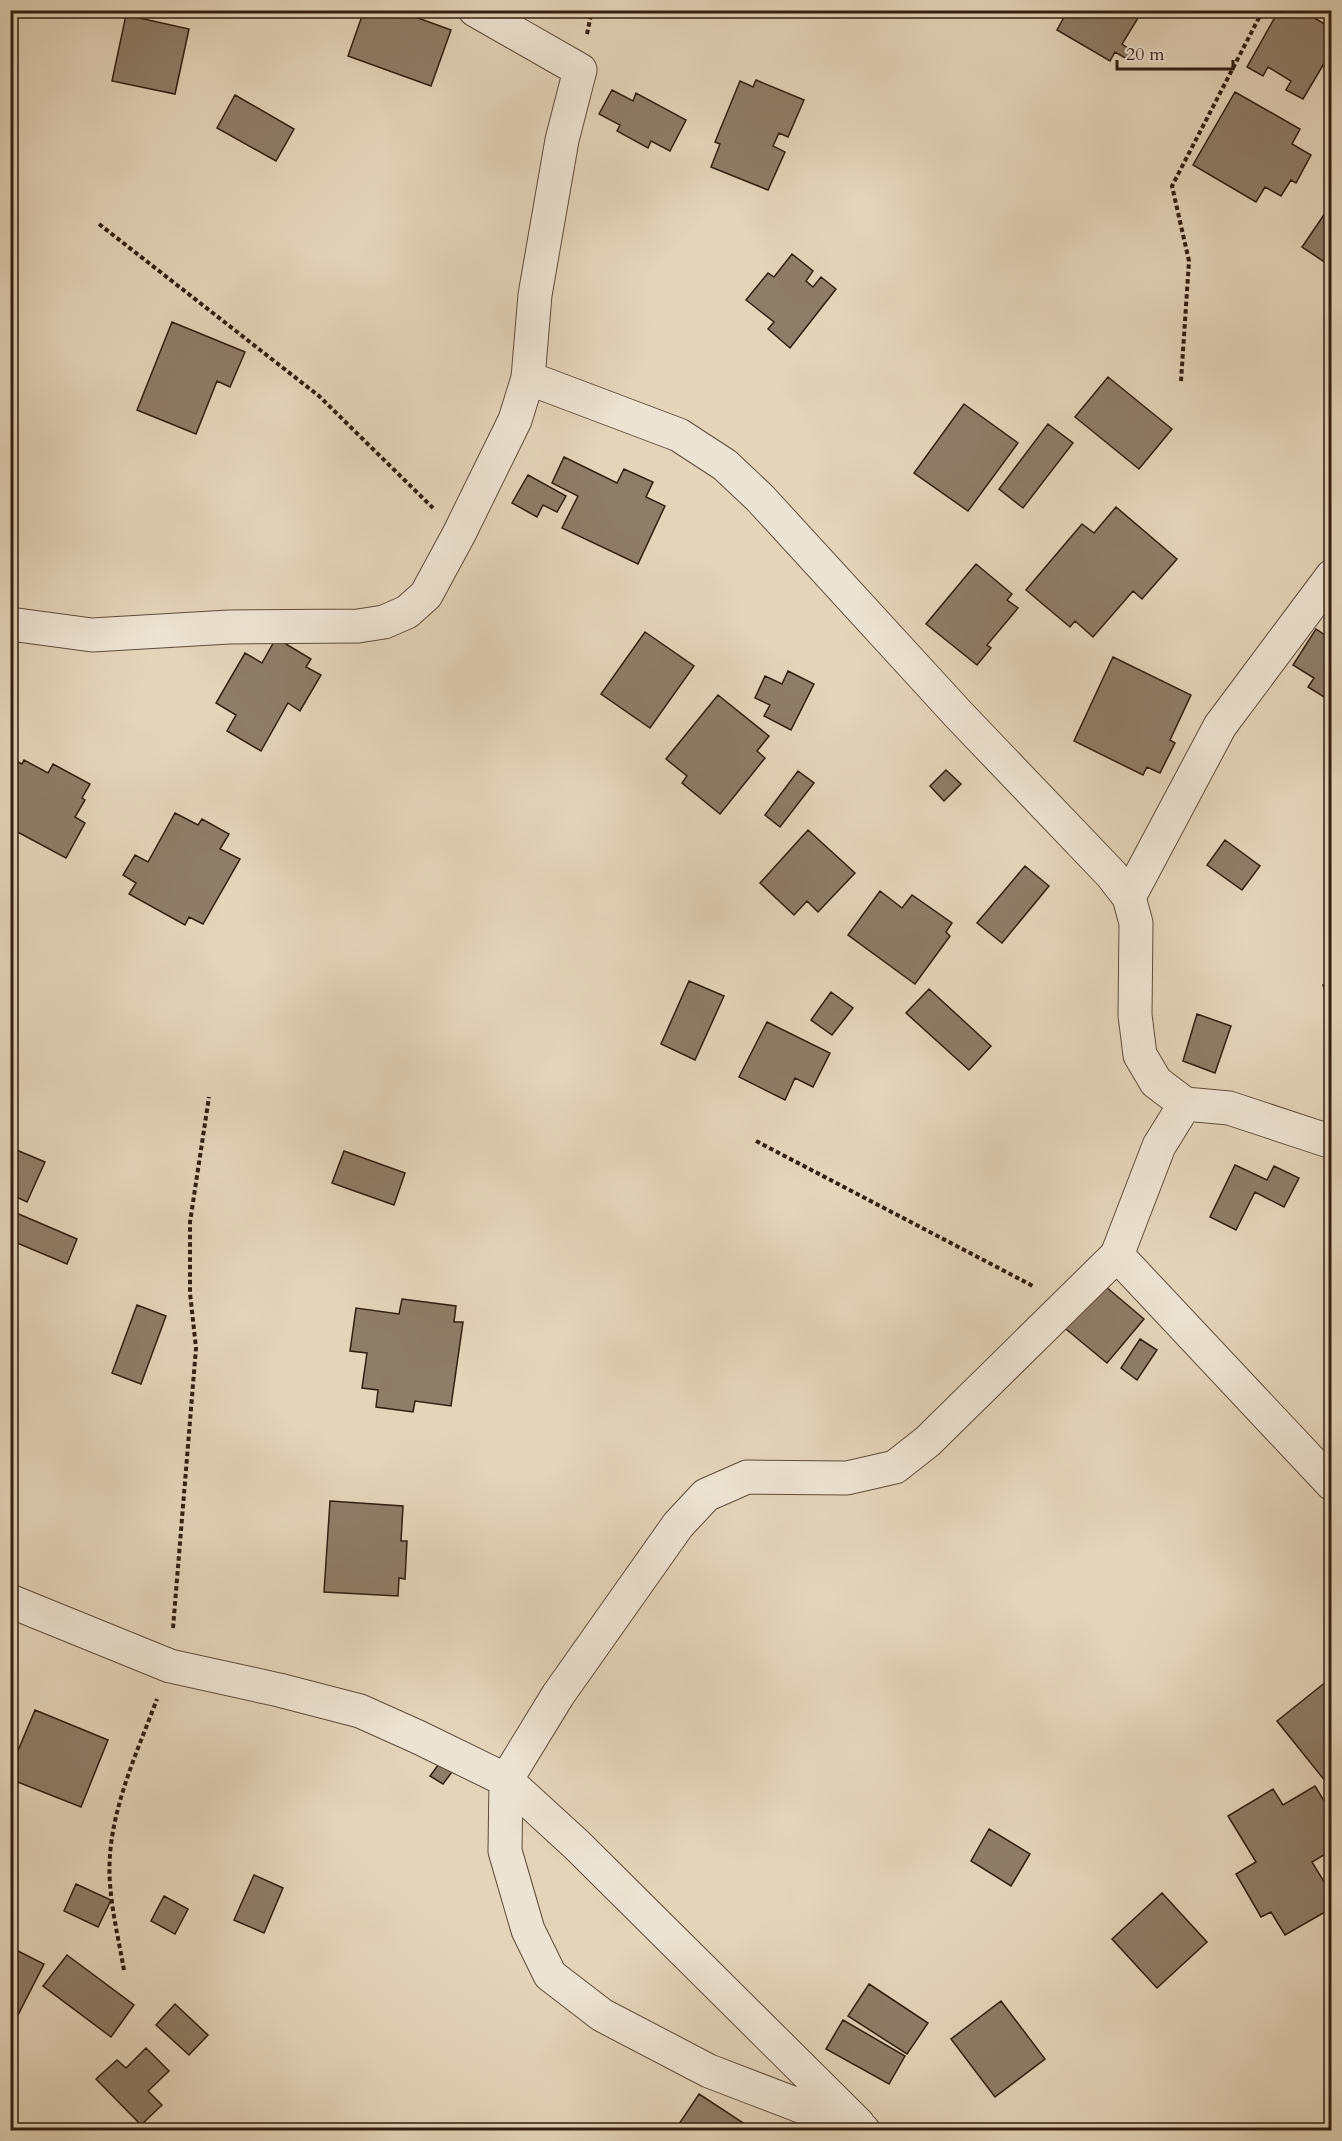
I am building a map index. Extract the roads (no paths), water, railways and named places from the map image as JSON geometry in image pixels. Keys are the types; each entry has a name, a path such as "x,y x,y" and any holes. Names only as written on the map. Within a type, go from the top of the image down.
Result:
{"street":[{"path":"10,624 92,634 229,627 358,626 384,622 408,612 426,595 515,420 528,378 535,295 562,140 580,70 475,10"},
{"path":"528,378 679,435 725,465 760,498 959,715 1111,874 1129,897 1136,923 1135,1015 1140,1055 1156,1082 1185,1104 1229,1108 1332,1142"},
{"path":"1129,897 1220,726 1332,576"},
{"path":"863,2130 709,2072 602,2015 550,1975 528,1929 505,1851 506,1780 558,1695 678,1525 706,1495 747,1477 847,1478 895,1467 928,1441 1118,1255 1159,1146 1185,1104"},
{"path":"1118,1255 1332,1484"},
{"path":"10,1601 170,1666 360,1711 506,1780 577,1845 863,2130"}]}
